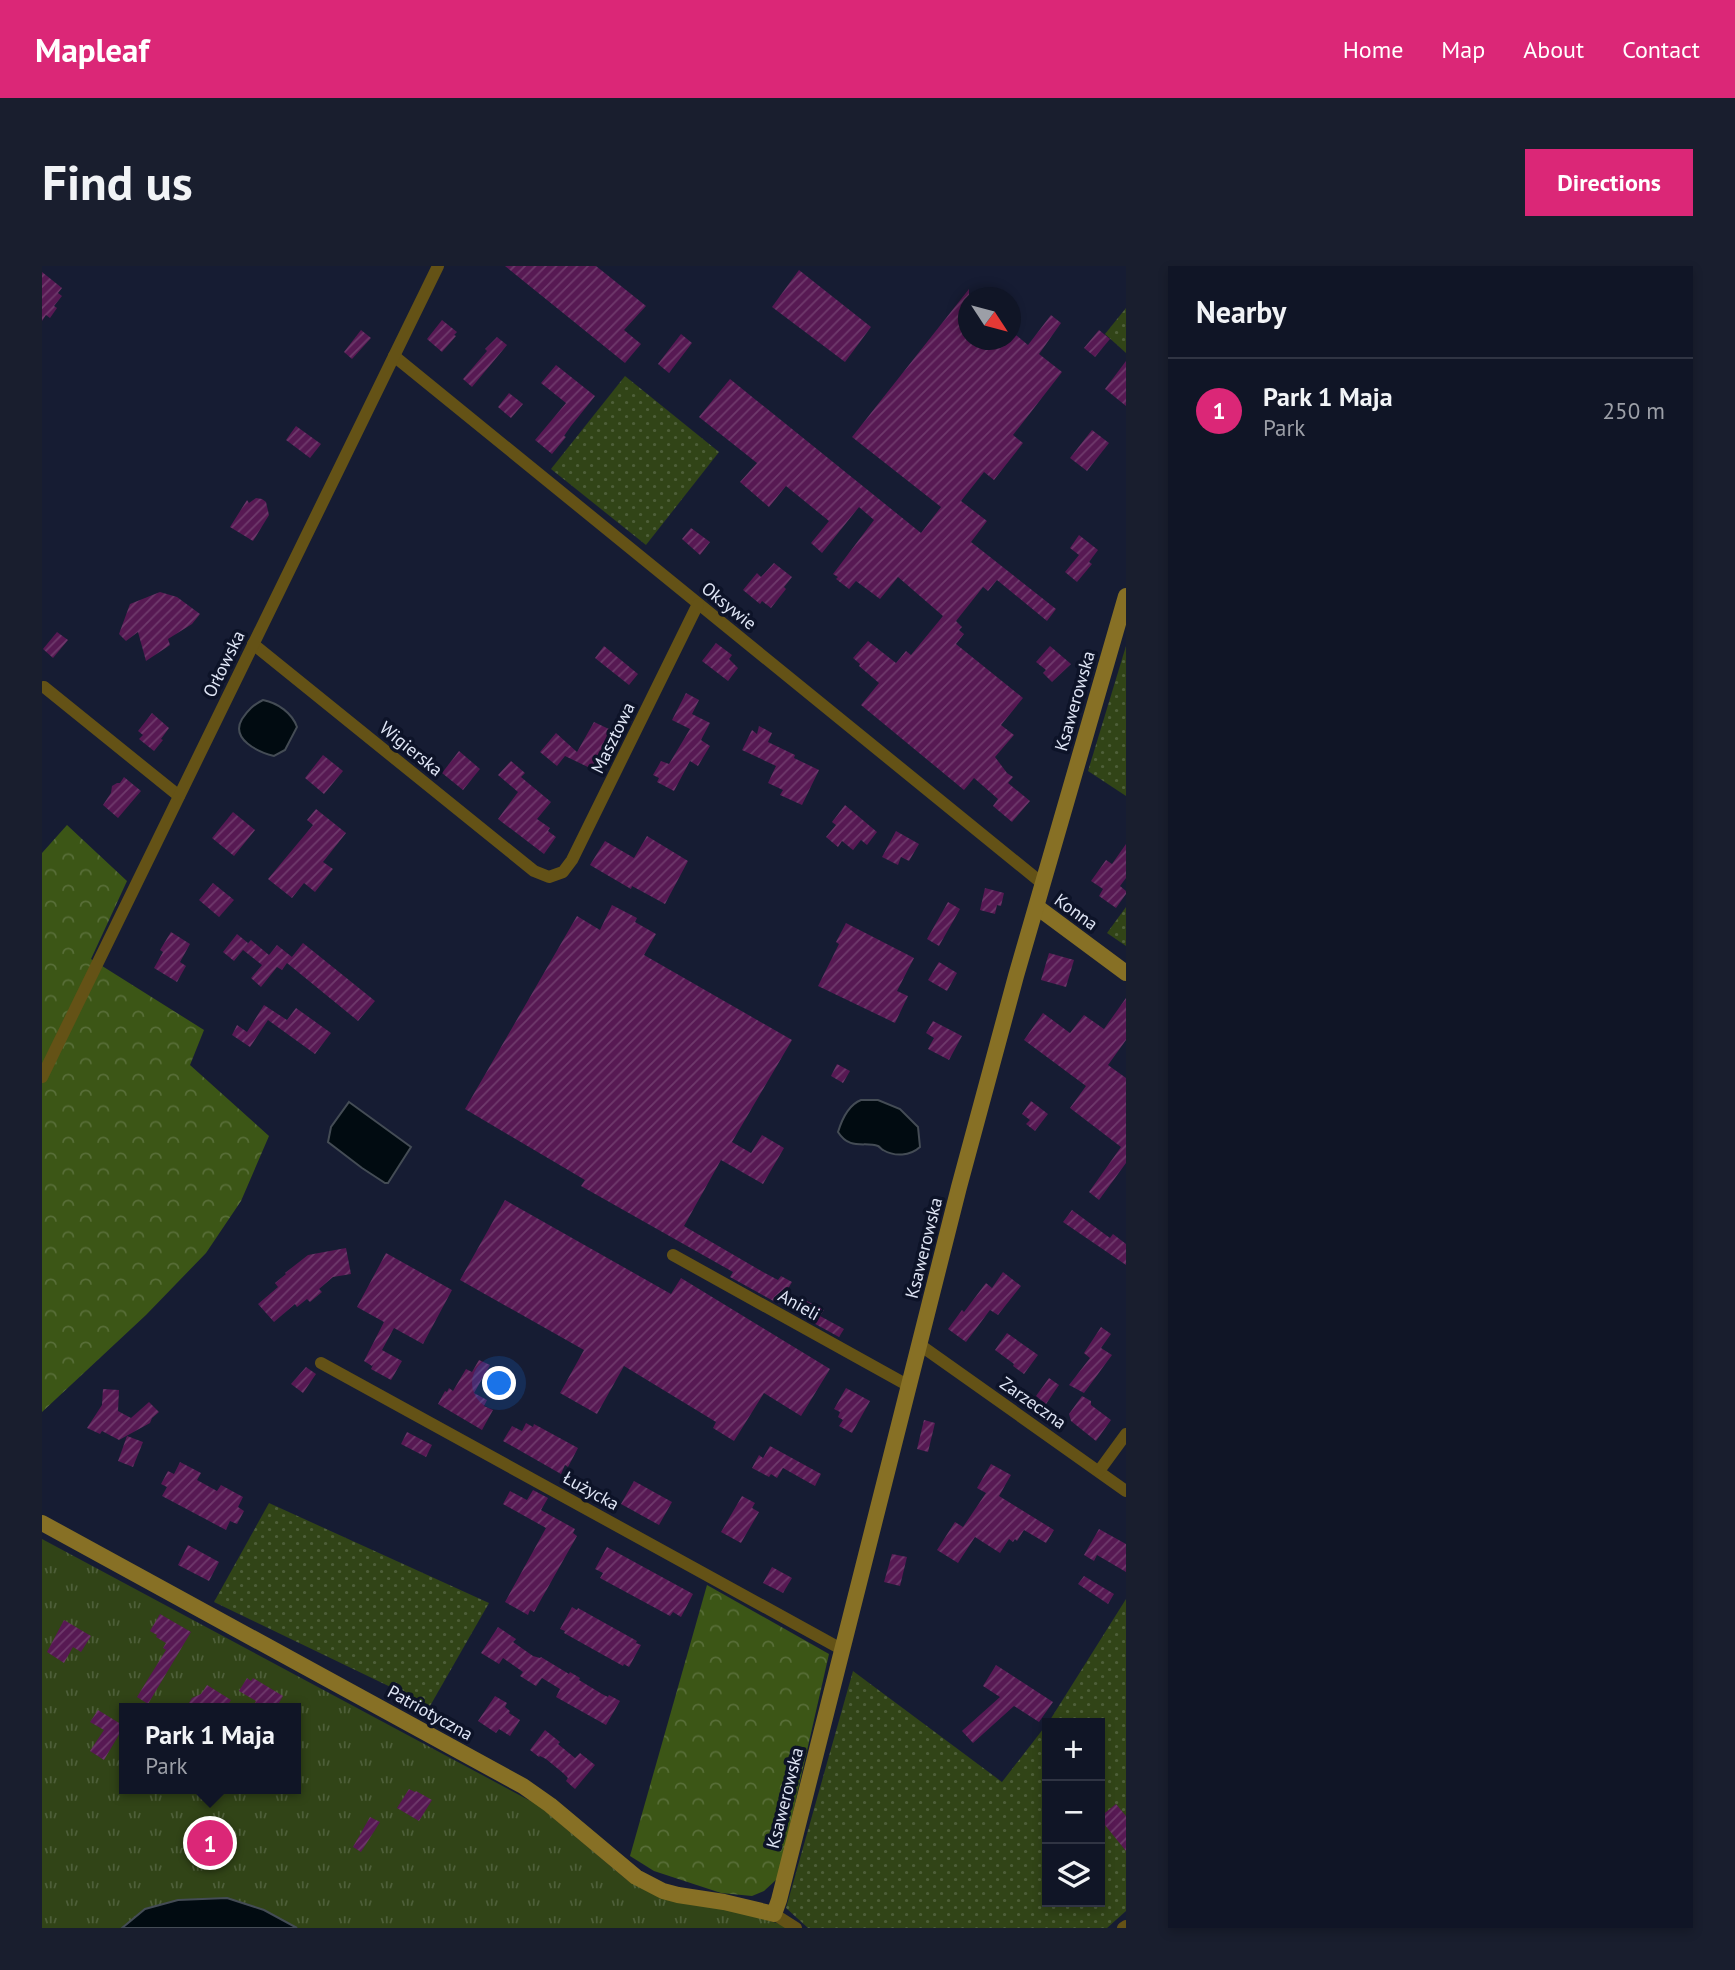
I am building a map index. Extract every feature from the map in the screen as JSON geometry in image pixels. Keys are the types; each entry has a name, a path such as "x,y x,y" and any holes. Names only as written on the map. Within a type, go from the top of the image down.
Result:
{"street":[{"name":"Orłowska","path":"42,1077 438,266"},
{"name":"Oksywie","path":"394,356 1043,884"},
{"name":"Ksawerowska","path":"774,1914 959,1187 1126,596"},
{"name":"Masztowa","path":"549,877 564,872 572,860 698,604"},
{"name":"Wigierska","path":"253,644 534,871 549,877"},
{"path":"44,687 179,796"},
{"name":"Konna","path":"1037,907 1126,973"},
{"name":"Anieli","path":"673,1255 909,1386"},
{"name":"Zarzeczna","path":"920,1345 1126,1491"},
{"name":"Łużycka","path":"321,1363 843,1650"},
{"path":"1099,1471 1126,1434"},
{"name":"Patriotyczna","path":"42,1523 523,1786 647,1883 678,1895 774,1914 796,1928"}],"green space":[{"path":"1126,308 1126,353 1105,334"},
{"path":"625,376 719,452 646,545 551,469"},
{"path":"1126,646 1126,796 1088,771"},
{"path":"67,825 127,881 91,959 204,1030 190,1065 269,1136 241,1201 206,1253 146,1315 42,1412 42,853"},
{"path":"1126,907 1126,946 1107,933"},
{"path":"269,1503 489,1603 430,1706 214,1602"},
{"path":"42,1539 538,1805 627,1880 639,1887 727,1908 786,1928 42,1928"},
{"path":"707,1585 829,1654 778,1878 764,1891 752,1896 721,1893 654,1871 630,1856"},
{"path":"1126,1599 1126,1911 1107,1928 808,1928 786,1908 853,1671 1002,1782 1042,1730 1042,1907 1105,1907 1105,1718 1051,1718"}],"shaded area":[{"path":"263,700 284,709 297,727 285,750 274,756 254,748 240,733 239,726 244,716"},
{"path":"861,1100 878,1100 900,1109 918,1127 920,1147 907,1154 897,1155 878,1146 853,1143 843,1138 838,1132 844,1117 852,1105"},
{"path":"349,1102 411,1147 388,1183 362,1168 328,1142 331,1127"},
{"path":"227,1898 264,1910 297,1928 122,1928 145,1909 178,1900"}],"building":[{"path":"505,266 596,266 646,306 624,330 641,344 625,363"},
{"path":"799,270 871,327 845,362 772,307"},
{"path":"42,272 62,288 58,293 62,296 54,306 57,308 50,318 46,315 42,321"},
{"path":"958,303 958,350 1021,350 1021,339 1028,345 1051,315 1061,323 1039,354 1062,372 1013,435 1023,443 994,480 984,472 961,501 987,521 971,542 1056,609 1047,621 997,580 988,591 983,587 956,621 962,627 959,630 964,634 956,644 1023,698 1001,725 1014,735 995,757 1013,777 1008,783 1030,801 1012,822 993,806 998,799 974,778 964,790 861,705 879,683 853,658 868,641 896,663 906,651 911,655 943,616 898,577 880,599 856,581 849,589 836,579 838,577 833,574 874,520 859,507 822,553 811,543 829,521 786,486 769,507 740,482 757,463 699,417 730,379 921,533 941,507 852,437"},
{"path":"442,320 457,332 442,352 427,339"},
{"path":"361,330 371,338 352,359 344,352"},
{"path":"1099,330 1110,339 1095,357 1084,348"},
{"path":"681,334 692,343 669,373 658,364"},
{"path":"497,337 507,345 472,387 463,379"},
{"path":"1126,361 1126,406 1105,389"},
{"path":"556,365 595,396 552,454 535,440 566,403 541,383"},
{"path":"509,393 523,404 511,418 498,407"},
{"path":"296,426 321,444 310,458 286,440"},
{"path":"1092,430 1109,443 1087,471 1070,458"},
{"path":"256,498 266,502 269,515 253,541 230,527 247,500 249,503"},
{"path":"691,528 710,542 700,555 682,539"},
{"path":"1079,535 1098,550 1089,562 1092,564 1077,582 1065,572 1079,555 1070,548"},
{"path":"774,563 792,577 771,608 762,601 760,604 743,590 757,573 761,577"},
{"path":"160,592 177,597 200,614 192,624 168,639 170,645 146,661 138,632 126,641 119,634 130,604"},
{"path":"57,632 68,640 53,658 43,649"},
{"path":"716,643 732,655 729,659 738,668 728,681 702,661"},
{"path":"604,646 638,674 629,685 595,658"},
{"path":"1050,646 1071,664 1052,682 1043,673 1046,670 1036,662"},
{"path":"686,693 699,700 692,714 710,723 701,740 710,746 698,766 690,761 674,791 657,782 659,778 653,775 661,761 669,764 690,729 672,720"},
{"path":"152,713 169,728 154,751 139,739 143,735 138,731"},
{"path":"594,722 611,730 592,769 565,756 557,766 540,752 556,733 577,752"},
{"path":"759,726 772,733 768,742 819,770 802,805 780,795 783,790 768,783 776,766 742,750 752,730 757,734"},
{"path":"459,751 480,769 463,790 442,773"},
{"path":"323,755 343,771 324,794 305,778"},
{"path":"511,761 525,773 521,777 551,802 537,819 550,828 548,831 556,837 544,854 498,819 518,792 498,775"},
{"path":"124,777 141,791 118,818 103,805 112,786 120,783"},
{"path":"845,805 877,832 867,845 861,840 853,850 842,841 838,847 826,837 836,825 832,822"},
{"path":"316,809 346,833 323,862 333,869 315,892 304,883 292,898 268,879 313,825 307,820"},
{"path":"233,812 255,830 234,856 212,838"},
{"path":"896,831 919,844 909,861 901,857 898,865 882,857"},
{"path":"647,836 688,861 665,904 632,886 631,889 590,865 605,841 634,858"},
{"path":"1126,844 1126,878 1120,886 1126,894 1116,908 1099,896 1103,889 1091,881 1106,860 1112,864"},
{"path":"213,883 234,900 219,917 199,900"},
{"path":"985,888 1004,893 1001,906 997,905 995,914 980,910"},
{"path":"948,902 960,909 939,946 927,939"},
{"path":"612,905 637,918 635,922 656,934 644,955 792,1040 732,1142 751,1153 762,1135 784,1148 763,1184 721,1160 684,1226 778,1280 781,1276 792,1282 779,1304 730,1277 733,1272 581,1186 585,1180 465,1109 577,916 600,930"},
{"path":"846,923 914,958 897,991 908,996 895,1023 818,986 839,944 836,942"},
{"path":"171,932 190,944 180,962 186,966 177,982 154,968 163,952 160,950"},
{"path":"237,934 248,943 243,949 251,940 269,955 277,945 292,957 303,943 375,1001 358,1021 287,963 282,970 277,967 261,987 251,978 262,965 243,950 234,961 223,952"},
{"path":"1049,953 1074,960 1066,987 1041,980"},
{"path":"939,962 957,973 947,991 928,980"},
{"path":"1126,998 1126,1040 1108,1065 1126,1078 1126,1163 1099,1200 1089,1192 1121,1147 1070,1108 1086,1086 1024,1040 1043,1013 1070,1033 1084,1015 1104,1029"},
{"path":"264,1005 287,1020 296,1008 331,1033 315,1054 268,1020 250,1047 232,1035 237,1025 247,1032"},
{"path":"933,1021 962,1036 949,1060 928,1049 934,1038 926,1033"},
{"path":"837,1064 850,1071 843,1083 831,1076"},
{"path":"1031,1101 1048,1114 1035,1131 1026,1124 1030,1120 1022,1114"},
{"path":"505,1200 671,1294 681,1278 830,1369 801,1416 764,1393 734,1441 713,1428 716,1422 624,1366 597,1414 560,1393 584,1350 460,1280"},
{"path":"1072,1210 1110,1238 1113,1234 1126,1244 1126,1265 1063,1222"},
{"path":"346,1248 351,1274 333,1277 319,1289 322,1292 310,1302 307,1299 297,1307 295,1304 274,1322 258,1304 278,1287 275,1283 285,1273 308,1255"},
{"path":"386,1253 452,1290 423,1344 394,1328 382,1350 402,1361 391,1380 371,1369 374,1363 372,1366 364,1361 384,1322 357,1307"},
{"path":"1003,1272 1021,1286 998,1315 990,1310 966,1342 948,1329 986,1283 992,1288"},
{"path":"807,1301 824,1310 820,1316 844,1329 839,1337 799,1315"},
{"path":"1101,1327 1111,1334 1101,1348 1112,1355 1084,1393 1069,1385 1090,1358 1084,1353"},
{"path":"1007,1333 1038,1355 1024,1374 995,1350"},
{"path":"479,1360 490,1365 474,1393 487,1400 484,1406 493,1410 482,1430 438,1404 445,1391 449,1388 453,1391 466,1369 472,1372"},
{"path":"306,1367 316,1374 303,1393 291,1384"},
{"path":"1049,1378 1059,1385 1046,1404 1036,1396"},
{"path":"846,1388 870,1401 852,1433 839,1426 843,1420 838,1417 840,1412 834,1409"},
{"path":"103,1389 119,1390 118,1411 131,1418 149,1402 159,1412 150,1423 119,1440 102,1431 100,1434 87,1428 102,1405"},
{"path":"1082,1396 1111,1420 1096,1441 1071,1421 1069,1414"},
{"path":"924,1420 935,1423 928,1452 917,1449"},
{"path":"526,1423 533,1427 534,1424 578,1448 561,1474 503,1441 512,1426 522,1431"},
{"path":"407,1432 432,1445 426,1457 401,1444"},
{"path":"127,1436 143,1442 133,1467 118,1461"},
{"path":"770,1446 821,1474 815,1486 783,1468 777,1478 752,1468 759,1455 763,1458"},
{"path":"180,1462 201,1473 197,1480 217,1491 221,1485 243,1497 238,1507 244,1511 237,1524 230,1521 226,1530 162,1496 167,1487 161,1484 168,1471 174,1474"},
{"path":"991,1464 1011,1475 999,1496 1054,1530 1046,1543 1024,1530 1017,1541 1009,1539 1000,1553 975,1537 958,1563 937,1550 955,1522 963,1527 986,1493 977,1488"},
{"path":"634,1481 672,1502 659,1525 621,1504"},
{"path":"533,1490 548,1498 541,1510 575,1529 573,1533 577,1536 534,1612 530,1610 528,1615 505,1602 546,1528 503,1504 510,1491 527,1500"},
{"path":"742,1496 755,1503 752,1508 759,1512 741,1543 721,1532"},
{"path":"1099,1529 1126,1544 1126,1572 1097,1555 1094,1561 1084,1555"},
{"path":"188,1545 219,1562 209,1581 178,1565"},
{"path":"607,1547 693,1594 681,1617 673,1612 670,1616 600,1578 603,1573 595,1569"},
{"path":"892,1554 907,1557 900,1586 884,1582"},
{"path":"772,1567 792,1578 783,1593 763,1583"},
{"path":"1084,1576 1114,1594 1108,1604 1078,1584"},
{"path":"572,1607 641,1645 629,1667 560,1629"},
{"path":"160,1614 191,1632 146,1703 137,1697 166,1650 163,1648 166,1643 150,1631"},
{"path":"64,1620 91,1636 81,1652 73,1647 64,1663 47,1652"},
{"path":"498,1627 516,1639 513,1642 533,1656 541,1657 569,1674 570,1672 602,1694 620,1701 606,1725 556,1697 560,1689 542,1678 536,1686 520,1676 523,1672 503,1658 499,1664 481,1653"},
{"path":"996,1665 1053,1702 1039,1722 1014,1706 973,1743 962,1731 1000,1697 983,1686"},
{"path":"247,1678 251,1681 253,1678 283,1696 279,1703 255,1703 256,1701 239,1691"},
{"path":"207,1685 231,1700 229,1703 189,1703 192,1698 201,1694"},
{"path":"495,1696 507,1703 505,1707 509,1713 520,1720 510,1736 499,1729 496,1733 478,1721"},
{"path":"98,1710 119,1723 119,1734 104,1760 90,1751 104,1730 90,1722"},
{"path":"545,1730 575,1758 580,1753 595,1765 575,1789 566,1781 568,1778 563,1773 530,1750"},
{"path":"409,1789 432,1800 419,1821 397,1808"},
{"path":"1116,1804 1126,1816 1126,1851 1105,1825 1105,1813"},
{"path":"370,1817 380,1822 361,1852 353,1847"}],"place":[{"name":"Park 1 Maja","path":"210,1843"}]}
